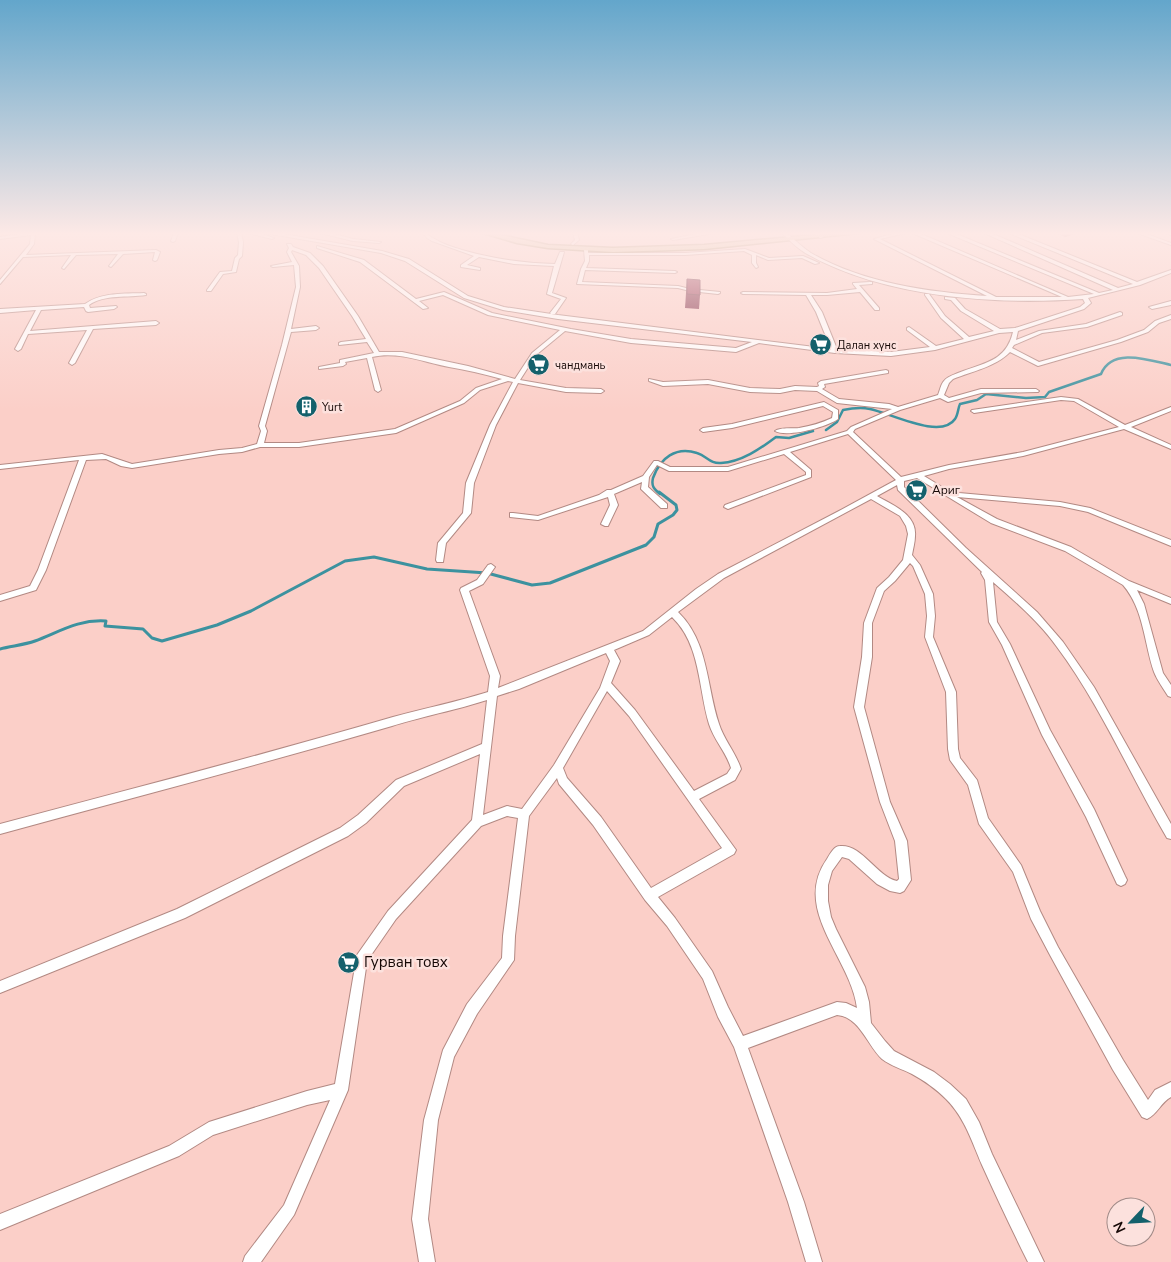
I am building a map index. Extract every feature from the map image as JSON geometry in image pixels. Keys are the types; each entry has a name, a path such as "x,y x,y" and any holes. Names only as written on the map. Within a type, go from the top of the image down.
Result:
{"street":[{"path":"260,446 264,431 262,426 297,292"},
{"path":"338,292 377,354"},
{"path":"405,292 425,308"},
{"path":"458,292 466,297 487,304 558,317 756,343 835,351 891,354 935,348 998,331 1016,330 1082,308 1088,303 1085,297"},
{"path":"550,292 549,294 564,298 553,313"},
{"path":"708,292 718,293"},
{"path":"743,293 827,294 845,292"},
{"path":"863,292 877,310"},
{"path":"916,292 953,299 966,297"},
{"path":"935,292 998,300 1085,297 1109,292"},
{"path":"982,292 998,300"},
{"path":"1053,292 1068,298"},
{"path":"1094,292 1099,294"},
{"path":"416,300 444,293 490,314 631,341 702,349 736,350 756,343"},
{"path":"0,311 86,305 94,300 104,298 144,294"},
{"path":"808,294 819,312 835,351"},
{"path":"927,294 943,318 969,340"},
{"path":"953,299 963,310 998,331"},
{"path":"1152,307 1171,303"},
{"path":"468,304 487,304"},
{"path":"86,305 88,310 114,307"},
{"path":"506,308 536,307 553,313 558,317"},
{"path":"18,349 40,309"},
{"path":"940,396 946,382 951,378 988,365 1008,354 1009,349 1014,343 1041,332 1087,325 1120,314"},
{"path":"1009,349 1038,364 1119,341 1146,331 1157,322 1171,317"},
{"path":"440,560 442,543 467,513 470,483 493,425 516,381 534,354 563,329 569,318"},
{"path":"26,333 156,323"},
{"path":"72,363 91,328"},
{"path":"288,331 316,328"},
{"path":"909,329 935,348"},
{"path":"1014,343 1016,330"},
{"path":"341,344 369,340"},
{"path":"321,368 343,364 342,361 377,354 402,354 468,368 516,381 566,390 600,392"},
{"path":"369,356 378,390"},
{"path":"818,389 822,387 821,383 886,372"},
{"path":"0,468 84,457 111,456 123,465 132,466 260,446 299,445 396,431 462,402 478,389 508,379"},
{"path":"651,380 664,384 708,382 750,390 818,389 837,400 889,406 896,410"},
{"path":"513,515 538,518 646,477 659,464 670,469 728,469 849,432 853,428 880,416 940,396 948,400 980,391 1036,391"},
{"path":"974,411 1006,405 1037,403 1063,397 1076,400 1125,427 1171,447"},
{"path":"833,408 852,403"},
{"path":"703,430 732,426 824,404 836,411 835,419 821,426 800,431 778,431"},
{"path":"0,829 326,741 404,718 460,705 492,694 646,633 699,591 732,570 808,532 900,480 959,465 1023,454 1125,427 1171,409"},
{"path":"849,432 900,480 901,488 982,568 1018,598 1060,644 1107,717 1153,805 1171,834"},
{"path":"728,507 809,476 809,471 786,452"},
{"path":"0,598 33,588 42,570 84,457"},
{"path":"919,476 994,521 1068,549 1126,583 1171,601"},
{"path":"646,477 644,487 664,506"},
{"path":"940,489 958,495 1060,504 1090,510 1171,543"},
{"path":"605,524 614,505 610,492"},
{"path":"865,1023 858,984 844,954 830,931 820,898 822,880 839,851 846,850 853,855 881,882 893,887 900,887 905,880 900,841 885,802 859,707 866,657 868,623 880,590 907,561 912,534 906,519 899,511 871,496"},
{"path":"908,556 916,565 929,594 931,616 929,638 951,692 953,749 956,760 973,783 983,820 1017,869 1034,915 1118,1065 1147,1112 1160,1095 1171,1089"},
{"path":"982,568 989,580 993,622 1006,644 1046,732 1090,813 1121,880"},
{"path":"477,822 495,676 464,590 480,582 488,571"},
{"path":"1126,583 1134,592 1140,604 1159,674 1171,693"},
{"path":"673,612 681,618 692,632 713,723 736,769 731,776 692,797"},
{"path":"427,1262 420,1219 430,1120 448,1055 472,1010 508,960 509,936 524,814 558,768 566,751 607,684 615,661 609,649"},
{"path":"607,684 632,713 730,850 649,896"},
{"path":"0,987 181,914 344,832 362,819 400,784 485,747"},
{"path":"558,768 563,781 597,821 649,896 671,922 708,975 723,1012 740,1044 796,1202 814,1262"},
{"path":"251,1262 289,1210 341,1090 361,959 392,915 477,822 506,811 524,814"},
{"path":"740,1044 827,1013 835,1008 845,1010 865,1023 884,1052 899,1063 930,1077 957,1100 971,1122 1036,1262"},
{"path":"0,1222 174,1151 209,1129 307,1098 341,1090"}],"building":[{"path":"687,292 700,292 700,295 687,294"}],"waterway":[{"path":"826,430 837,422 843,410 853,408 870,409 915,423 939,427 948,425 955,419 960,404 977,400 986,394 1026,398 1045,397 1049,392 1101,374 1113,360 1132,358 1171,365"},
{"path":"660,494 652,483 653,478 664,459 670,455 689,451 700,454 714,462 728,462 750,454 776,437 789,438 813,431"},
{"path":"0,649 31,642 78,624 96,621 106,621 105,626 143,629 152,638 162,641 217,625 251,611 345,561 374,557 427,569 487,573 532,585 550,583 646,545 654,537 658,524 673,515 677,510 676,505 659,492"}],"place":[{"name":"Далан хүнс","path":"821,345"},
{"name":"чандмань","path":"539,365"},
{"name":"Yurt","path":"306,407"},
{"name":"Ариг","path":"916,490"},
{"name":"Гурван товх","path":"348,962"}]}
